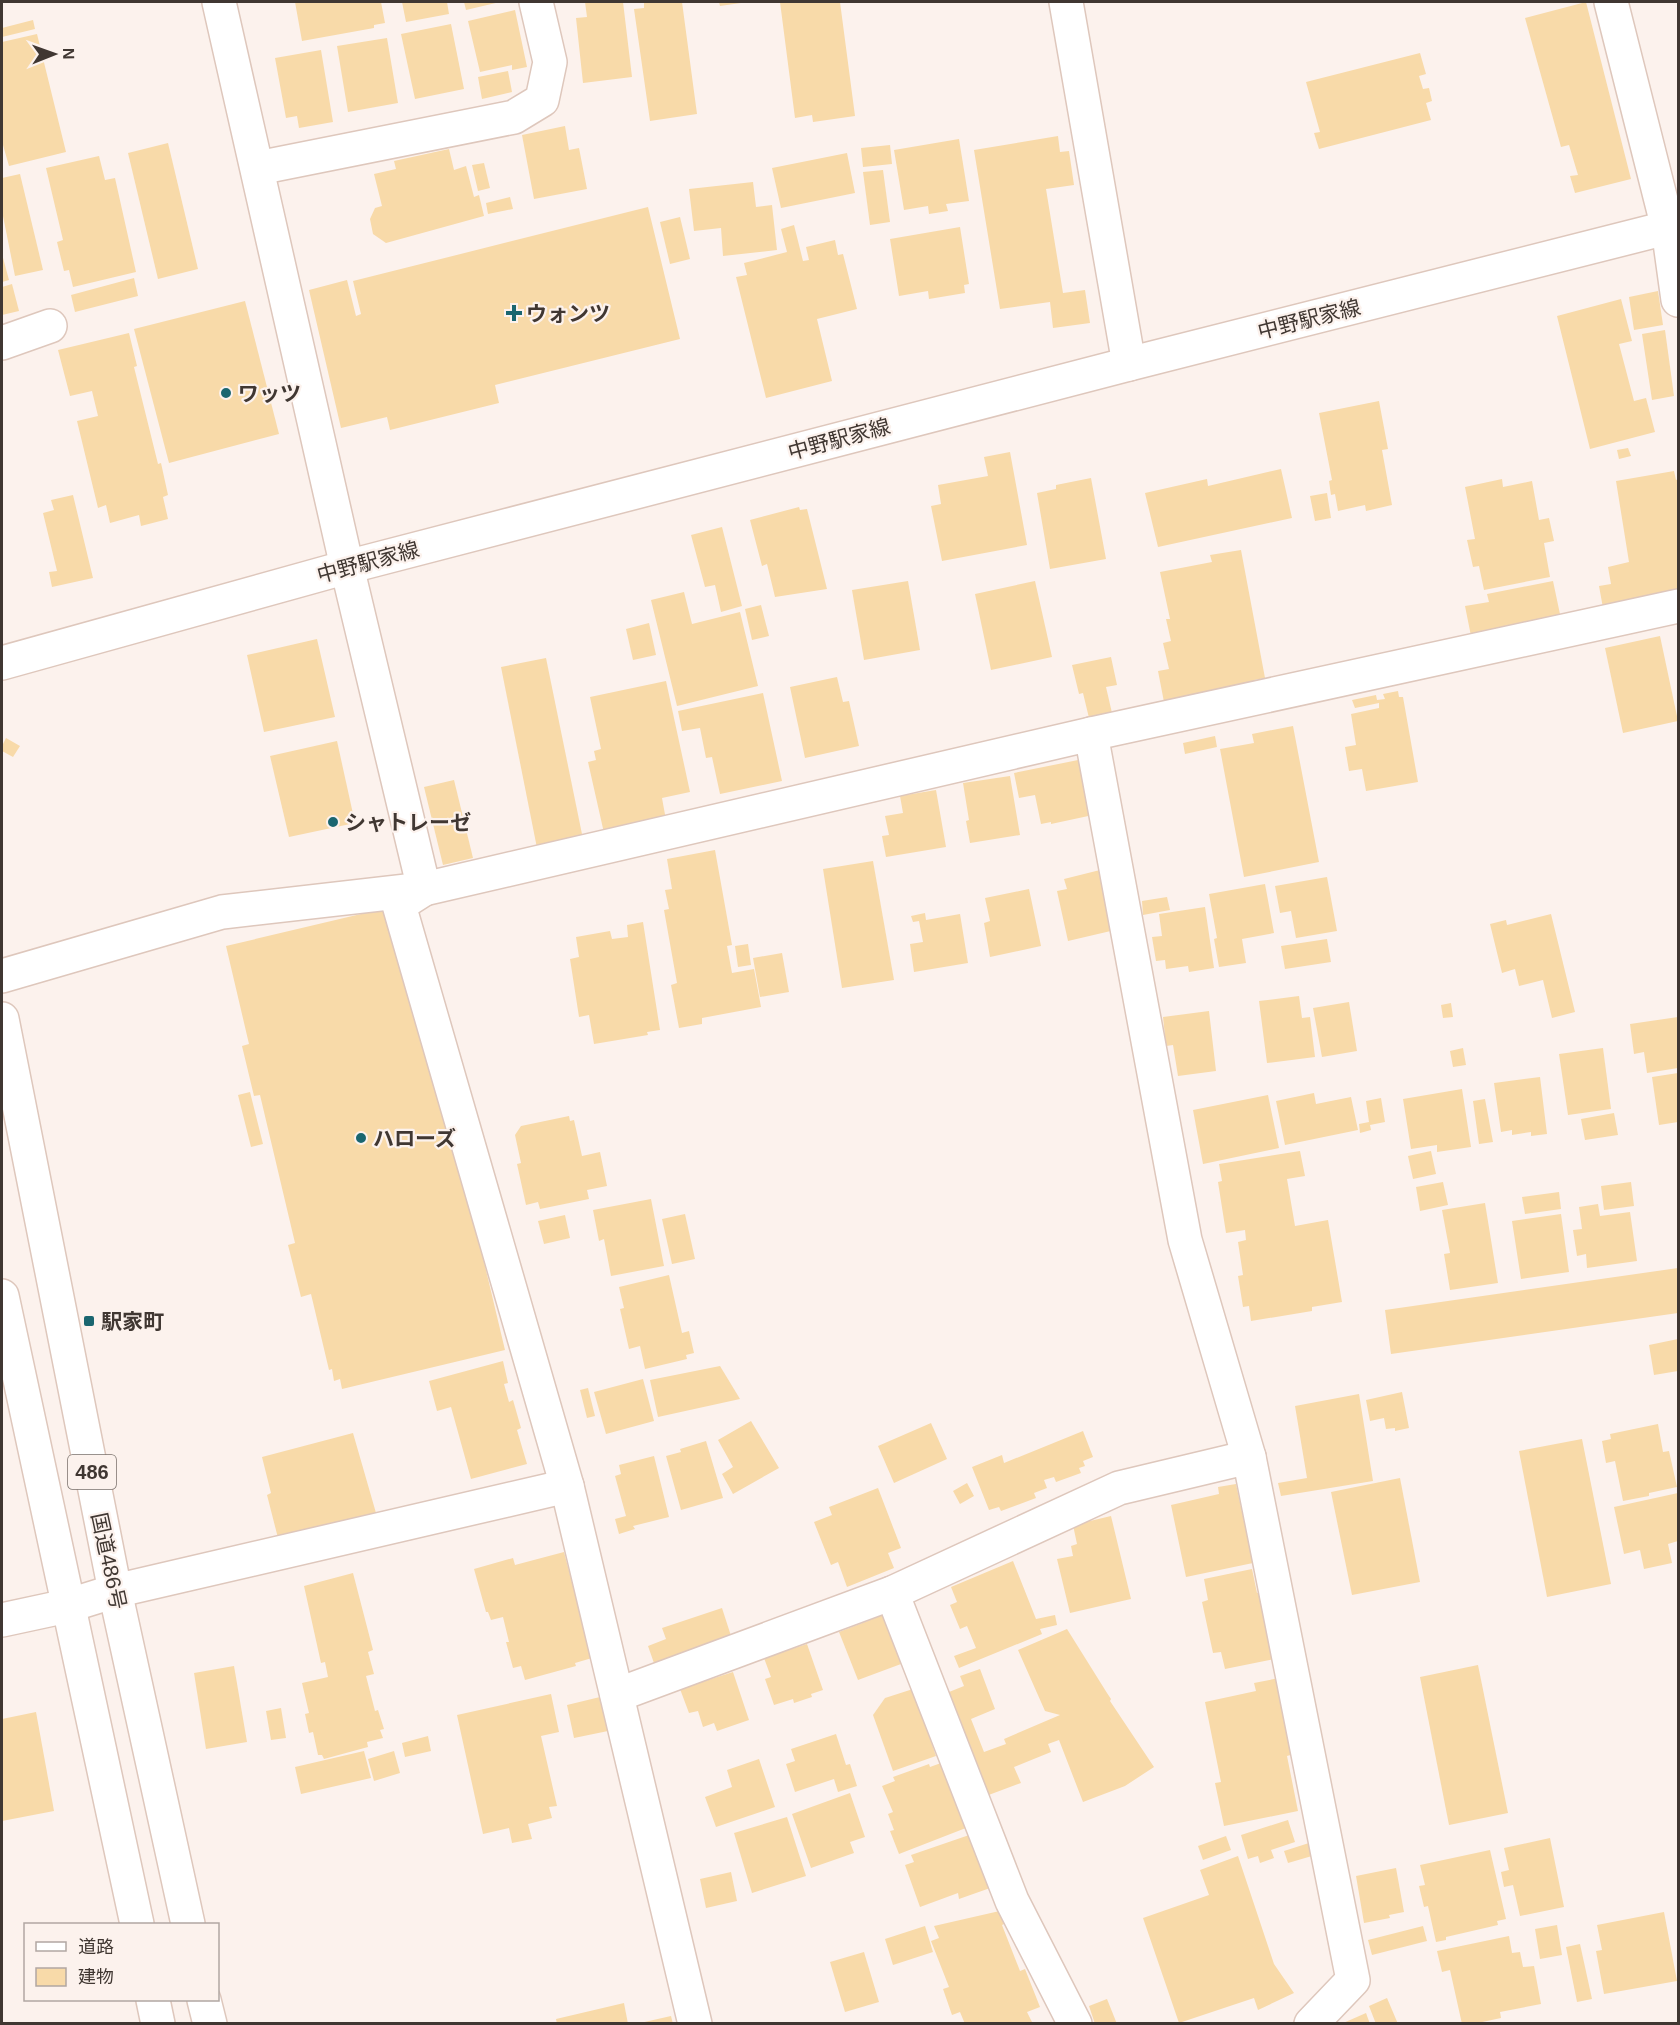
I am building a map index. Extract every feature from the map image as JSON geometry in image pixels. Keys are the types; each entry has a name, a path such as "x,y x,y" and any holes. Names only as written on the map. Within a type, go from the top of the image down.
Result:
{"main road":[{"path":"219,2 347,567 424,889"},
{"path":"258,168 514,117 542,100 550,62 536,2"},
{"path":"1066,2 1129,364"},
{"path":"1611,2 1673,227 1678,300"},
{"name":"中野駅家線","path":"2,663 347,567 1129,364 1673,227"},
{"path":"2,343 50,326"},
{"path":"2,976 222,912 424,889 1091,734 1678,606"},
{"path":"1091,734 1185,1240 1249,1457 1353,1980 1311,2024"},
{"path":"424,889 399,904 567,1486 695,2024"},
{"name":"国道486号","path":"2,1019 115,1591 188,1923"},
{"name":"486","path":"2,1296 136,1923"},
{"path":"617,1695 892,1593 1119,1488 1249,1457"},
{"path":"2,1620 67,1606 115,1591 567,1486"},
{"path":"892,1593 1012,1901 1075,2024"},
{"path":"153,2001 158,2024"},
{"path":"204,2001 210,2024"}],"building":[{"path":"295,2 381,2 385,23 374,25 374,28 302,41"},
{"path":"402,2 447,2 449,14 406,22"},
{"path":"464,2 500,2 466,10"},
{"path":"585,2 623,2 632,77 583,83 576,18 587,17"},
{"path":"644,2 682,2 697,114 650,121 634,9 644,8"},
{"path":"719,2 741,2 741,3 720,6"},
{"path":"780,2 840,2 855,116 813,122 812,115 795,118"},
{"path":"1586,2 1631,179 1575,193 1570,176 1578,175 1569,145 1561,147 1525,18"},
{"path":"515,10 527,67 512,70 512,65 480,72 468,21"},
{"path":"33,20 35,29 2,37 2,28"},
{"path":"451,24 464,89 415,99 401,34"},
{"path":"37,34 66,152 9,166 2,145 2,42"},
{"path":"387,38 398,103 348,112 337,46"},
{"path":"321,50 333,122 299,128 297,116 286,118 275,58"},
{"path":"1420,53 1426,74 1419,76 1423,89 1429,88 1432,101 1426,103 1431,120 1319,149 1314,133 1320,132 1306,82"},
{"path":"508,71 512,92 482,99 478,77"},
{"path":"565,126 569,150 579,148 587,189 534,199 522,135"},
{"path":"1058,136 1060,152 1069,151 1074,185 1046,189 1063,293 1085,290 1090,323 1053,328 1050,302 1000,309 974,150"},
{"path":"959,139 969,201 946,204 948,211 929,214 928,206 904,210 894,150"},
{"path":"168,143 198,269 158,279 128,153"},
{"path":"890,145 892,164 863,167 861,148"},
{"path":"449,149 454,170 466,166 474,197 479,195 484,216 386,243 373,234 370,219 375,208 382,206 374,174 396,169 394,161"},
{"path":"847,153 855,193 781,208 772,168"},
{"path":"99,156 105,180 115,178 136,272 73,287 69,270 64,271 57,242 63,240 46,168"},
{"path":"484,163 490,188 478,191 472,165"},
{"path":"883,170 890,222 870,225 863,172"},
{"path":"20,174 43,270 15,276 2,211 2,178"},
{"path":"753,182 756,207 772,205 777,250 723,256 721,228 694,231 689,189"},
{"path":"510,197 513,209 488,214 486,203"},
{"path":"648,207 680,339 495,385 499,403 390,430 387,417 341,428 309,290 347,280 356,316 361,314 353,281"},
{"path":"680,217 690,259 670,264 660,222"},
{"path":"794,225 803,261 809,260 806,247 835,240 838,255 843,254 857,309 817,319 832,381 766,398 736,277 747,275 744,263 787,252 781,229"},
{"path":"960,227 969,284 964,285 965,293 929,299 928,291 899,296 890,239"},
{"path":"2,254 9,280 2,282"},
{"path":"134,278 138,296 75,312 71,295"},
{"path":"12,284 19,311 2,315 2,287"},
{"path":"1658,291 1663,325 1634,330 1629,297"},
{"path":"1621,299 1632,341 1619,344 1634,401 1646,398 1655,432 1590,449 1557,316"},
{"path":"245,301 279,434 169,463 134,329"},
{"path":"1665,330 1674,396 1652,400 1642,334"},
{"path":"129,333 137,366 134,367 168,495 163,497 168,519 141,526 139,515 110,523 106,505 98,508 77,421 98,416 92,391 70,396 58,350"},
{"path":"1379,401 1388,449 1382,450 1392,505 1366,511 1365,505 1338,511 1335,494 1331,495 1329,481 1332,480 1319,413"},
{"path":"1628,448 1631,456 1619,459 1617,450"},
{"path":"1010,452 1027,545 942,561 931,506 941,504 938,485 988,476 984,457"},
{"path":"1281,469 1292,518 1158,547 1145,493 1207,479 1208,486"},
{"path":"1674,471 1676,480 1678,479 1678,594 1603,608 1599,586 1611,584 1608,567 1629,562 1616,481"},
{"path":"1091,478 1106,559 1050,569 1037,493 1056,489 1056,485"},
{"path":"1502,479 1503,487 1532,481 1539,520 1549,518 1554,541 1544,543 1550,577 1484,590 1479,566 1473,567 1467,540 1475,539 1465,487"},
{"path":"1327,493 1331,518 1315,521 1310,496"},
{"path":"73,495 93,578 52,587 49,572 57,571 43,513 54,510 51,500"},
{"path":"799,507 800,510 807,509 827,589 775,597 767,564 762,566 750,520"},
{"path":"722,527 742,606 721,612 715,585 705,587 691,535"},
{"path":"1241,550 1265,678 1254,680 1254,684 1164,702 1158,671 1169,669 1163,643 1171,641 1166,619 1170,619 1160,572 1212,562 1210,555"},
{"path":"908,581 920,650 864,660 852,590"},
{"path":"1035,581 1052,657 991,670 975,594"},
{"path":"1553,581 1561,619 1471,636 1465,606 1489,602 1487,594"},
{"path":"684,592 692,624 740,612 758,686 677,706 651,600"},
{"path":"761,605 769,636 752,640 745,609"},
{"path":"649,623 656,655 633,660 626,629"},
{"path":"1660,636 1678,721 1623,733 1605,648"},
{"path":"317,639 335,717 264,732 247,655"},
{"path":"1111,657 1117,685 1106,687 1112,713 1089,718 1083,693 1079,694 1072,665"},
{"path":"546,658 583,839 537,848 501,667"},
{"path":"837,677 843,702 849,701 859,746 805,758 790,687"},
{"path":"666,681 690,792 662,798 666,820 604,833 588,762 596,760 594,751 601,749 590,697"},
{"path":"1398,691 1399,697 1403,697 1418,782 1366,791 1362,769 1349,771 1345,747 1356,745 1351,714 1379,708 1379,703 1355,708 1352,700 1376,695 1377,700 1385,699 1383,694"},
{"path":"763,693 782,781 720,794 712,757 706,758 700,728 682,731 678,711"},
{"path":"1293,726 1319,862 1244,877 1220,749 1254,743 1252,734"},
{"path":"1215,736 1217,747 1185,754 1183,743"},
{"path":"6,738 20,746 13,757 2,751"},
{"path":"337,741 355,823 289,837 270,756"},
{"path":"1083,759 1093,815 1041,824 1035,795 1019,798 1014,773"},
{"path":"1010,776 1020,835 970,843 963,783"},
{"path":"454,780 473,858 443,865 424,787"},
{"path":"936,790 946,847 886,857 882,836 889,835 885,816 903,813 900,796"},
{"path":"715,850 732,945 727,946 732,973 754,969 761,1007 702,1018 702,1024 679,1028 671,985 677,983 664,910 669,909 665,890 672,889 667,859"},
{"path":"873,861 894,980 842,988 823,869"},
{"path":"1100,870 1115,930 1068,941 1057,891 1067,889 1064,879"},
{"path":"1327,877 1337,931 1296,938 1291,911 1280,913 1275,886"},
{"path":"1265,884 1274,933 1242,939 1246,963 1219,967 1214,939 1217,938 1209,894"},
{"path":"1029,889 1041,946 990,957 984,923 990,921 985,898"},
{"path":"1167,897 1170,910 1143,915 1142,901"},
{"path":"399,905 505,1350 342,1389 340,1379 334,1381 332,1369 329,1370 311,1294 301,1297 288,1245 295,1243 260,1095 254,1096 242,1046 249,1044 226,946"},
{"path":"1205,907 1214,968 1189,972 1188,966 1166,969 1165,960 1156,961 1152,937 1162,936 1159,914"},
{"path":"925,913 926,920 960,914 968,963 914,972 910,944 923,942 919,921 913,922 911,916"},
{"path":"1551,914 1575,1012 1552,1018 1543,980 1519,986 1515,969 1502,973 1490,924 1506,920 1507,925"},
{"path":"643,922 660,1030 647,1032 648,1035 594,1044 589,1015 579,1017 570,959 579,957 576,937 610,931 612,939 628,937 627,925"},
{"path":"1327,939 1331,962 1285,969 1281,946"},
{"path":"748,944 751,965 738,967 735,946"},
{"path":"782,953 789,992 760,997 753,958"},
{"path":"1299,996 1302,1018 1310,1017 1315,1057 1267,1063 1259,1001"},
{"path":"1349,1002 1357,1051 1322,1057 1313,1008"},
{"path":"1451,1003 1453,1017 1443,1018 1441,1005"},
{"path":"1209,1011 1216,1071 1178,1076 1173,1045 1166,1046 1163,1017"},
{"path":"1678,1017 1678,1068 1647,1073 1644,1052 1634,1054 1630,1024"},
{"path":"1463,1048 1466,1065 1453,1067 1450,1051"},
{"path":"1603,1048 1611,1109 1568,1115 1559,1054"},
{"path":"1678,1073 1678,1122 1659,1125 1652,1077"},
{"path":"1540,1077 1547,1134 1531,1136 1531,1132 1512,1135 1512,1130 1501,1132 1494,1083"},
{"path":"1462,1089 1471,1147 1437,1152 1437,1145 1411,1149 1403,1099"},
{"path":"250,1092 263,1144 251,1147 238,1095"},
{"path":"1314,1093 1316,1104 1351,1097 1358,1130 1285,1145 1276,1101"},
{"path":"1268,1095 1279,1148 1203,1164 1193,1110"},
{"path":"1381,1098 1385,1122 1370,1125 1371,1130 1360,1133 1359,1124 1369,1122 1366,1101"},
{"path":"1485,1099 1493,1142 1479,1144 1473,1101"},
{"path":"1614,1113 1618,1135 1585,1140 1581,1119"},
{"path":"569,1116 570,1121 574,1120 582,1156 600,1152 607,1186 587,1190 589,1199 540,1209 538,1202 526,1205 517,1164 521,1163 515,1135 521,1126"},
{"path":"1300,1151 1305,1176 1287,1179 1295,1226 1328,1220 1342,1302 1312,1307 1312,1311 1251,1321 1249,1306 1243,1307 1238,1276 1243,1275 1238,1242 1246,1240 1245,1230 1226,1233 1218,1182 1222,1181 1219,1164"},
{"path":"1431,1151 1436,1174 1413,1179 1408,1156"},
{"path":"1443,1182 1448,1205 1420,1211 1416,1187"},
{"path":"1631,1182 1634,1206 1604,1210 1601,1186"},
{"path":"1559,1192 1561,1209 1525,1214 1522,1197"},
{"path":"651,1199 664,1266 611,1276 604,1239 599,1241 593,1210"},
{"path":"1485,1203 1498,1283 1450,1290 1444,1254 1450,1253 1442,1210"},
{"path":"1598,1204 1600,1216 1630,1212 1637,1261 1587,1268 1586,1254 1577,1256 1573,1230 1582,1229 1579,1207"},
{"path":"685,1214 695,1259 672,1264 662,1219"},
{"path":"1561,1214 1569,1272 1521,1279 1512,1221"},
{"path":"565,1215 570,1238 544,1244 538,1221"},
{"path":"1678,1268 1678,1313 1391,1354 1385,1310"},
{"path":"669,1275 682,1333 689,1331 694,1353 686,1355 687,1359 645,1369 640,1346 629,1349 620,1309 624,1308 619,1287"},
{"path":"1678,1339 1678,1371 1654,1375 1649,1345"},
{"path":"503,1361 508,1383 504,1384 509,1402 513,1400 521,1428 517,1430 527,1464 471,1479 451,1407 437,1411 429,1381"},
{"path":"720,1366 740,1399 658,1417 650,1380"},
{"path":"643,1379 654,1421 606,1434 594,1392"},
{"path":"588,1388 595,1416 587,1418 580,1390"},
{"path":"1402,1392 1409,1428 1395,1431 1395,1428 1386,1429 1384,1418 1370,1421 1366,1400"},
{"path":"1359,1394 1373,1481 1281,1496 1278,1483 1307,1478 1295,1406"},
{"path":"751,1421 779,1468 733,1494 722,1474 733,1467 718,1440"},
{"path":"931,1423 947,1459 894,1483 878,1446"},
{"path":"1658,1424 1663,1452 1669,1451 1677,1487 1623,1501 1615,1461 1606,1463 1602,1441 1611,1439 1610,1434"},
{"path":"1083,1431 1093,1457 1083,1461 1085,1466 1079,1468 1081,1473 1056,1482 1054,1477 1044,1480 1047,1488 1034,1493 1036,1498 1001,1511 999,1507 989,1510 972,1467 1002,1455 1004,1463"},
{"path":"353,1433 376,1513 359,1517 363,1536 278,1538 267,1495 271,1493 262,1457"},
{"path":"1582,1439 1611,1584 1547,1597 1519,1451"},
{"path":"706,1441 723,1498 681,1510 666,1456"},
{"path":"654,1456 669,1517 633,1526 635,1529 619,1534 615,1519 626,1516 615,1476 621,1474 619,1465"},
{"path":"1400,1478 1420,1582 1352,1595 1331,1492"},
{"path":"967,1483 974,1496 960,1504 953,1491"},
{"path":"1236,1484 1253,1563 1186,1577 1171,1505 1219,1494 1218,1487"},
{"path":"878,1488 901,1548 888,1553 894,1568 847,1587 838,1562 831,1565 814,1522 832,1515 829,1507"},
{"path":"1678,1493 1678,1541 1668,1544 1672,1563 1644,1569 1640,1550 1624,1554 1614,1507"},
{"path":"1111,1516 1131,1599 1070,1613 1057,1559 1073,1556 1071,1546 1077,1544 1073,1525"},
{"path":"564,1552 592,1658 575,1663 576,1666 525,1680 521,1666 513,1668 506,1642 509,1642 503,1617 491,1620 486,1612 474,1569 513,1558 515,1565"},
{"path":"1013,1561 1036,1619 1055,1615 1057,1625 1040,1629 1042,1634 959,1668 954,1656 976,1648 967,1626 960,1629 950,1605 957,1602 951,1587"},
{"path":"1252,1569 1257,1593 1261,1592 1275,1659 1225,1669 1221,1652 1213,1653 1202,1602 1208,1600 1204,1579"},
{"path":"353,1573 373,1650 368,1652 374,1674 366,1676 375,1711 378,1710 384,1729 380,1730 383,1738 367,1742 368,1747 324,1759 322,1755 318,1755 313,1732 309,1733 305,1714 309,1713 302,1683 328,1677 325,1662 321,1663 304,1586"},
{"path":"722,1608 732,1639 655,1666 648,1646 666,1639 662,1628"},
{"path":"883,1615 901,1664 858,1680 839,1632"},
{"path":"1067,1629 1111,1699 1110,1701 1154,1767 1125,1786 1083,1802 1059,1740 1048,1744 1051,1752 1014,1767 1021,1783 986,1796 944,1694 964,1686 960,1676 980,1669 995,1709 971,1719 984,1752 1006,1744 1004,1739 1060,1715 1045,1711 1018,1650"},
{"path":"807,1644 823,1690 811,1694 812,1697 794,1703 793,1699 774,1705 765,1679 771,1677 764,1658"},
{"path":"1478,1665 1508,1813 1449,1825 1420,1677"},
{"path":"234,1666 247,1742 206,1749 194,1673"},
{"path":"733,1672 749,1720 717,1731 714,1723 703,1727 698,1711 689,1713 680,1689"},
{"path":"1279,1678 1294,1754 1287,1756 1298,1811 1224,1826 1215,1783 1221,1782 1205,1702 1256,1691 1254,1683"},
{"path":"913,1689 936,1756 893,1771 873,1715 885,1698"},
{"path":"551,1694 559,1732 541,1736 557,1806 549,1807 552,1818 528,1824 532,1839 512,1843 509,1828 483,1834 457,1715"},
{"path":"600,1697 608,1731 574,1738 567,1705"},
{"path":"281,1708 286,1738 271,1740 266,1711"},
{"path":"36,1712 54,1811 2,1821 2,1719"},
{"path":"836,1734 846,1765 850,1764 857,1786 838,1792 834,1779 795,1792 786,1764 795,1761 791,1749"},
{"path":"428,1736 431,1751 405,1757 402,1743"},
{"path":"364,1751 371,1778 301,1794 295,1767"},
{"path":"394,1751 400,1773 374,1781 368,1759"},
{"path":"759,1759 775,1807 716,1827 705,1797 732,1787 727,1770"},
{"path":"941,1763 971,1826 899,1854 890,1831 894,1830 888,1814 893,1812 882,1786 895,1781 893,1777 929,1764 930,1767"},
{"path":"850,1793 865,1837 850,1842 854,1853 811,1868 792,1814"},
{"path":"787,1817 806,1876 752,1893 734,1833"},
{"path":"1288,1820 1295,1842 1271,1850 1274,1858 1260,1863 1258,1856 1248,1859 1241,1835"},
{"path":"975,1833 993,1887 959,1899 958,1893 920,1907 905,1865 914,1862 911,1855"},
{"path":"1226,1836 1231,1850 1203,1860 1198,1846"},
{"path":"1550,1838 1564,1907 1520,1916 1513,1885 1504,1887 1501,1872 1509,1870 1504,1848"},
{"path":"1309,1843 1312,1856 1288,1863 1284,1851"},
{"path":"1490,1850 1506,1919 1497,1921 1498,1925 1446,1937 1446,1940 1436,1942 1428,1906 1424,1907 1419,1886 1425,1885 1420,1865"},
{"path":"1238,1856 1274,1964 1294,1993 1258,2010 1254,1998 1179,2023 1143,1918 1209,1895 1200,1870"},
{"path":"1396,1868 1404,1912 1389,1915 1390,1918 1364,1923 1356,1876"},
{"path":"731,1872 737,1901 706,1908 700,1879"},
{"path":"1004,1910 1008,1922 1002,1925 1020,1971 1025,1969 1040,2007 1027,2012 1033,2024 965,2024 960,2012 952,2015 943,1989 949,1987 931,1941 939,1938 934,1926"},
{"path":"1664,1912 1677,1981 1604,1994 1596,1951 1602,1950 1597,1925"},
{"path":"1557,1925 1562,1955 1540,1959 1535,1929"},
{"path":"925,1926 933,1952 893,1965 885,1939"},
{"path":"1423,1926 1427,1941 1372,1955 1368,1940"},
{"path":"1509,1936 1512,1953 1520,1952 1523,1967 1534,1966 1541,2004 1500,2012 1501,2018 1462,2024 1450,1970 1442,1972 1437,1951"},
{"path":"1580,1944 1592,1999 1577,2002 1566,1947"},
{"path":"864,1952 879,2002 845,2012 830,1962"},
{"path":"1387,1998 1398,2024 1376,2024 1369,2006"},
{"path":"1107,1999 1117,2024 1095,2024 1089,2006"},
{"path":"624,2003 628,2024 557,2024 556,2019"},
{"path":"1366,2013 1370,2024 1341,2024"},
{"path":"671,2016 673,2024 640,2024 640,2023"}],"place":[{"name":"ウォンツ","path":"514,313"},
{"name":"ワッツ","path":"226,393"},
{"name":"シャトレーゼ","path":"333,822"},
{"name":"ハローズ","path":"361,1138"},
{"name":"駅家町","path":"89,1321"}]}
